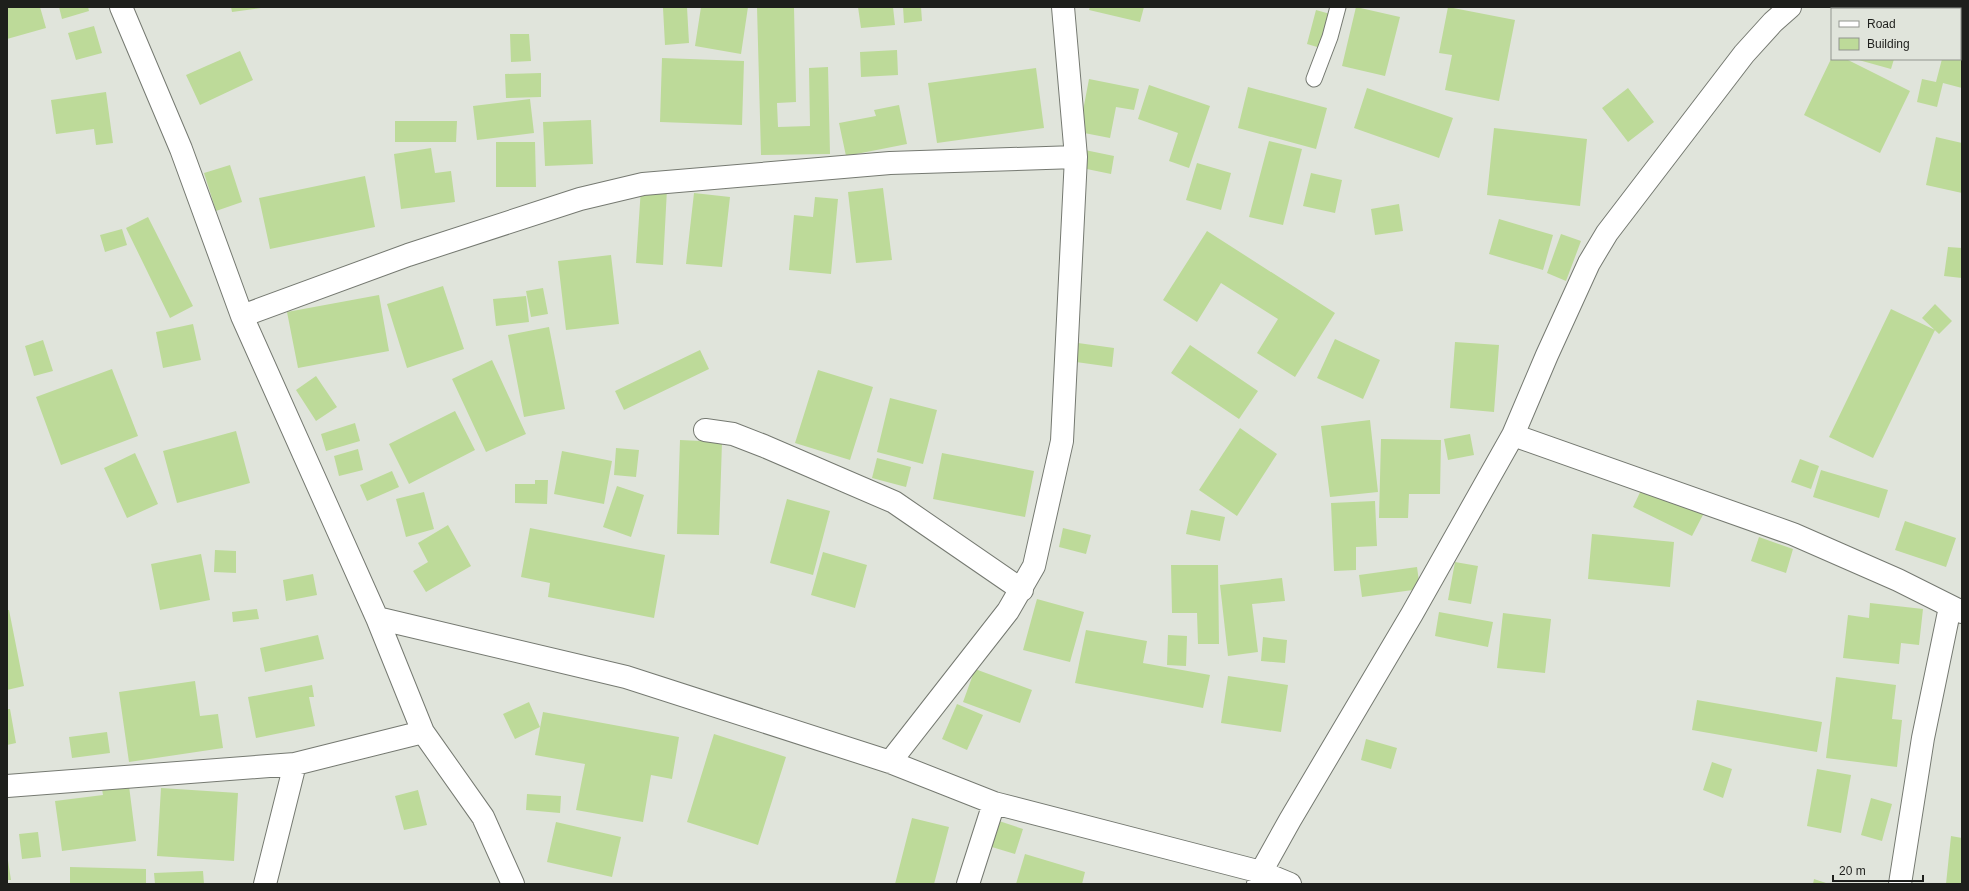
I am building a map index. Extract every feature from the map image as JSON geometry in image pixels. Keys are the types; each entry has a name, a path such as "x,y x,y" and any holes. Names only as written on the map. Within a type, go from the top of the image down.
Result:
{"street":[{"path":"121,7 181,149 242,316 377,618 424,732 483,817 513,884"},
{"path":"890,762 1008,611 1022,590 1034,566 1062,441 1076,157 1063,7"},
{"path":"1259,878 1290,820 1412,614 1513,435 1547,355 1589,263 1607,233 1744,54 1772,22 1790,7"},
{"path":"242,316 438,246 580,199 643,184 890,163 1076,157"},
{"path":"705,430 733,434 758,443 894,502 1022,590"},
{"path":"1513,435 1793,534 1898,580 1956,610 1923,738 1900,884"},
{"path":"377,618 626,677 890,762 994,803 1259,878 1290,884"},
{"path":"7,786 295,764 424,732"},
{"path":"265,884 295,764"},
{"path":"968,884 994,803"}],"lane":[{"path":"1314,79 1330,38 1338,7"}],"building":[{"path":"7,7 40,7 46,28 7,39"},
{"path":"59,7 88,7 89,11 62,19"},
{"path":"231,7 261,7 261,8 232,12"},
{"path":"687,7 689,43 665,45 663,8"},
{"path":"701,7 748,7 741,54 695,46"},
{"path":"757,7 794,7 796,102 777,103 778,127 810,126 809,68 828,67 830,154 761,155"},
{"path":"858,7 893,7 895,25 861,28"},
{"path":"903,7 921,7 922,21 904,23"},
{"path":"1090,7 1144,7 1140,22 1089,10"},
{"path":"1356,7 1400,17 1385,76 1342,66"},
{"path":"1448,7 1515,20 1499,101 1445,90 1452,55 1439,53"},
{"path":"1962,7 1962,88 1943,83 1937,107 1917,102 1922,79 1936,82 1942,60 1961,60 1961,8 1954,8"},
{"path":"1316,10 1341,17 1331,51 1307,44"},
{"path":"94,26 102,53 76,60 68,33"},
{"path":"510,34 529,34 531,61 511,62"},
{"path":"897,50 898,75 861,77 860,52"},
{"path":"240,51 253,80 200,105 186,75"},
{"path":"662,58 744,61 742,125 660,122"},
{"path":"1831,59 1848,60 1910,91 1880,153 1804,115"},
{"path":"1859,60 1894,60 1891,69"},
{"path":"1036,68 1044,128 937,143 928,83"},
{"path":"541,73 541,97 506,98 505,74"},
{"path":"1089,79 1139,89 1134,110 1116,107 1110,138 1079,132"},
{"path":"1149,85 1210,106 1189,168 1169,161 1178,133 1138,119"},
{"path":"1248,87 1327,108 1316,149 1238,128"},
{"path":"1367,88 1453,118 1439,158 1354,128"},
{"path":"1628,88 1654,122 1628,142 1602,108"},
{"path":"106,92 113,143 96,145 94,129 56,134 51,100"},
{"path":"530,99 534,133 477,140 473,106"},
{"path":"899,105 907,144 846,156 839,123 876,116 874,110"},
{"path":"591,120 593,164 545,166 543,122"},
{"path":"395,121 457,121 456,142 395,142"},
{"path":"1494,128 1587,139 1580,206 1487,195"},
{"path":"1936,137 1962,143 1962,193 1926,185"},
{"path":"1269,141 1302,149 1283,225 1249,217"},
{"path":"496,142 535,142 536,187 496,187"},
{"path":"431,148 435,173 451,171 455,202 401,209 394,154"},
{"path":"1080,149 1114,156 1111,174 1077,167"},
{"path":"1197,163 1231,173 1221,210 1186,200"},
{"path":"230,165 242,202 216,211 204,173"},
{"path":"1311,173 1342,180 1335,213 1303,206"},
{"path":"365,176 375,227 270,249 259,198"},
{"path":"641,188 667,189 663,265 636,263"},
{"path":"883,188 892,260 856,263 848,192"},
{"path":"694,193 730,197 722,267 686,264"},
{"path":"815,197 838,199 831,274 789,270 794,215 813,217"},
{"path":"1399,204 1403,231 1375,235 1371,209"},
{"path":"148,217 193,306 170,318 126,228"},
{"path":"1499,219 1553,235 1543,270 1489,254"},
{"path":"122,229 127,245 105,252 100,235"},
{"path":"1207,231 1335,313 1295,377 1257,353 1278,319 1221,283 1197,322 1163,300"},
{"path":"1561,234 1581,241 1566,281 1547,273"},
{"path":"1948,247 1962,248 1962,278 1944,276"},
{"path":"611,255 619,324 566,330 558,261"},
{"path":"443,286 464,349 407,368 387,304"},
{"path":"543,288 548,314 531,317 526,291"},
{"path":"379,295 389,351 298,368 287,312"},
{"path":"526,296 529,322 496,326 493,299"},
{"path":"1935,304 1952,321 1939,334 1922,318"},
{"path":"1891,309 1935,330 1873,458 1829,437"},
{"path":"193,324 201,360 163,368 156,332"},
{"path":"549,327 565,409 524,417 508,335"},
{"path":"1335,339 1380,360 1363,399 1317,378"},
{"path":"43,340 53,371 34,376 25,346"},
{"path":"1455,342 1499,345 1494,412 1450,408"},
{"path":"1078,343 1114,348 1112,367 1076,362"},
{"path":"1190,345 1258,391 1239,419 1171,373"},
{"path":"700,350 709,369 624,410 615,391"},
{"path":"492,360 526,434 486,452 452,379"},
{"path":"112,369 138,436 61,465 36,397"},
{"path":"818,370 873,387 850,460 795,443"},
{"path":"316,376 337,407 316,421 296,390"},
{"path":"890,398 937,410 923,464 877,452"},
{"path":"455,411 475,450 409,484 389,444"},
{"path":"1370,420 1378,492 1330,497 1321,426"},
{"path":"355,423 360,441 326,451 321,434"},
{"path":"1240,428 1277,454 1237,516 1199,490"},
{"path":"236,431 250,483 177,503 163,451"},
{"path":"1470,434 1474,455 1448,460 1444,439"},
{"path":"1381,439 1441,440 1440,494 1409,494 1408,518 1379,518"},
{"path":"680,440 722,442 719,535 677,534"},
{"path":"616,448 639,450 636,477 614,475"},
{"path":"358,449 363,470 339,476 334,456"},
{"path":"562,451 612,461 604,504 554,494"},
{"path":"135,453 158,504 127,518 104,468"},
{"path":"942,453 1034,471 1025,517 933,499"},
{"path":"877,458 911,467 906,487 872,478"},
{"path":"1800,459 1819,466 1811,489 1791,482"},
{"path":"1821,470 1888,490 1879,518 1813,497"},
{"path":"392,471 399,487 367,501 360,485"},
{"path":"535,480 548,480 547,504 515,503 515,484 535,484"},
{"path":"1645,482 1705,511 1692,536 1633,507"},
{"path":"617,486 644,495 631,537 603,527"},
{"path":"424,492 434,529 406,537 396,499"},
{"path":"787,499 830,511 813,575 770,563"},
{"path":"1375,501 1377,546 1356,547 1356,570 1334,571 1331,503"},
{"path":"1191,510 1225,517 1220,541 1186,534"},
{"path":"1905,521 1956,538 1946,567 1895,550"},
{"path":"448,525 471,566 426,592 413,571 428,562 418,543"},
{"path":"530,528 665,555 654,618 548,597 550,583 521,577"},
{"path":"1063,528 1091,535 1086,554 1059,547"},
{"path":"1592,534 1674,542 1670,587 1588,579"},
{"path":"1759,537 1793,549 1786,573 1751,561"},
{"path":"215,550 236,551 236,573 214,572"},
{"path":"823,552 867,565 855,608 811,595"},
{"path":"201,554 210,600 160,610 151,564"},
{"path":"1455,562 1478,566 1471,604 1448,600"},
{"path":"1171,565 1218,565 1219,644 1198,644 1197,613 1172,613"},
{"path":"1417,567 1420,589 1362,597 1359,575"},
{"path":"313,574 317,595 286,601 283,580"},
{"path":"1282,578 1285,601 1252,604 1258,652 1228,656 1220,585"},
{"path":"1037,599 1084,612 1070,662 1023,650"},
{"path":"1870,603 1923,609 1919,645 1901,643 1899,664 1843,658 1848,615 1869,618"},
{"path":"257,609 259,619 233,622 232,612"},
{"path":"7,610 9,610 24,686 7,690"},
{"path":"1439,612 1493,622 1488,647 1435,636"},
{"path":"1503,613 1551,619 1545,673 1497,668"},
{"path":"1086,630 1147,641 1143,663 1210,675 1203,708 1075,683"},
{"path":"318,635 324,659 265,672 260,648"},
{"path":"1168,635 1187,636 1186,666 1167,665"},
{"path":"1263,637 1287,640 1285,663 1261,661"},
{"path":"975,669 1032,690 1020,723 963,702"},
{"path":"1228,676 1288,685 1281,732 1221,723"},
{"path":"1836,677 1896,685 1892,719 1902,720 1897,767 1826,758"},
{"path":"195,681 200,716 218,714 223,748 129,762 119,692"},
{"path":"312,685 314,697 309,697 315,726 256,738 248,697"},
{"path":"1697,700 1822,722 1817,752 1692,730"},
{"path":"529,702 540,727 515,739 503,714"},
{"path":"957,704 983,715 967,750 942,739"},
{"path":"7,709 10,709 16,743 7,745"},
{"path":"543,712 679,737 672,779 651,775 643,822 576,810 585,764 535,755"},
{"path":"107,732 110,753 72,758 69,737"},
{"path":"714,734 786,757 758,845 687,822"},
{"path":"1366,739 1397,748 1391,769 1361,760"},
{"path":"1712,762 1732,769 1723,798 1703,790"},
{"path":"1817,769 1851,775 1841,833 1807,826"},
{"path":"129,786 136,841 62,851 55,801 103,795 102,789"},
{"path":"161,788 238,793 234,861 157,856"},
{"path":"418,790 427,825 404,830 395,796"},
{"path":"527,794 561,796 560,813 526,810"},
{"path":"1871,798 1892,804 1882,841 1861,835"},
{"path":"912,818 949,827 934,884 895,884"},
{"path":"990,818 1023,829 1015,854 982,844"},
{"path":"556,822 621,837 612,877 547,862"},
{"path":"38,832 41,857 22,859 19,834"},
{"path":"1951,836 1962,838 1962,884 1946,884"},
{"path":"7,854 11,880 7,880"},
{"path":"1025,854 1085,872 1082,884 1016,884"},
{"path":"70,867 146,869 146,884 70,884"},
{"path":"203,871 204,884 155,884 154,873"},
{"path":"1814,879 1829,884 1813,884"}]}
